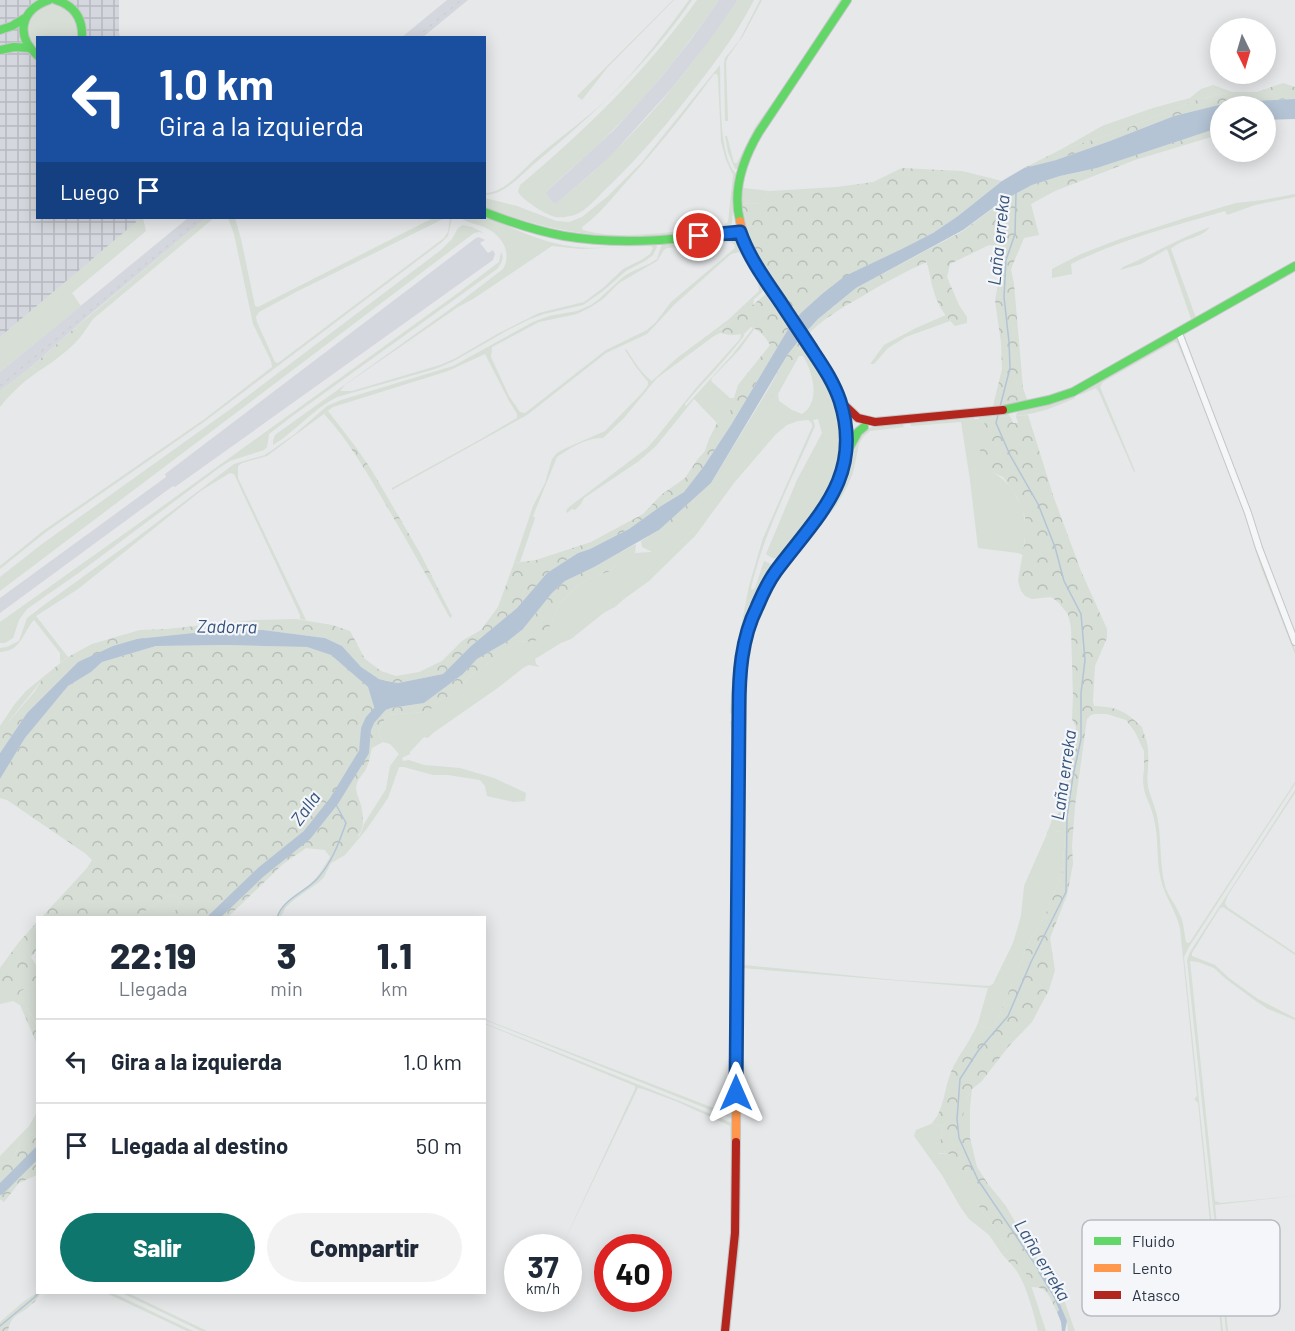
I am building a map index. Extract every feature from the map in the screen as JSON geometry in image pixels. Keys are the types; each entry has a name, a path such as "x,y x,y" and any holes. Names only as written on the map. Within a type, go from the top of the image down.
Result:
{"street":[{"path":"36,54 28,48 22,28 25,18 38,0"},
{"path":"32,8 49,0"},
{"path":"56,0 64,1 74,8 90,36"},
{"path":"725,1331 735,1233 741,660 755,610 774,574 832,497 839,482 845,458 846,438 845,424 835,388 756,265 744,242 737,214 738,183 742,166 756,138 847,0"},
{"path":"0,30 25,18"},
{"path":"82,36 83,27"},
{"path":"0,50 14,47 28,48"},
{"path":"486,213 526,227 567,237 612,241 658,240 740,232"},
{"path":"845,424 853,421 864,424 1019,408 1051,400 1073,392 1295,266"},
{"path":"1179,333 1295,642"},
{"path":"840,402 864,424"},
{"path":"845,458 864,424"}],"shaded area":[{"path":"0,0 119,0 120,36 36,36 36,219 136,219 137,222 0,337"},
{"path":"447,0 468,0 424,36 403,36"},
{"path":"719,0 738,0 673,87 609,158 557,203 553,203 545,193 614,130 658,81"},
{"path":"187,219 205,219 0,391 0,372"},
{"path":"479,237 485,240 480,243 488,253 493,250 495,254 493,260 175,487 173,486 0,613 0,598 166,477 165,474"}],"green space":[{"path":"673,0 608,67 582,100 577,96"},
{"path":"689,0 692,0 657,45 619,88 608,98 640,63"},
{"path":"697,0 719,0 682,51 642,99 605,138 545,193 553,203 557,203 597,169 661,101 693,62 738,0 754,0 719,56 654,138 588,207 579,213 562,217 552,216 525,199 518,192 520,185 592,121 658,51"},
{"path":"762,0 743,36 726,62 728,121 725,121 725,58 739,41"},
{"path":"840,0 843,0 738,169 735,169 725,136 727,136 734,163 737,163 755,127 794,73"},
{"path":"58,5 74,14 79,25 78,36 36,36 36,49 29,36 29,22 32,16 43,7"},
{"path":"720,65 726,154 737,174 732,223 729,227 664,236 611,236 556,228 486,208 486,198 517,206 556,221 569,222 582,217 608,196 642,162","holes":["714,74 717,74 721,142 733,175 728,222 714,227 630,235 583,230 582,227 611,199 672,129"]},
{"path":"1283,83 1295,87 1295,99 1276,100 1276,96 1213,96 1232,92 1257,92"},
{"path":"1213,85 1232,92 1199,99 1115,133 1060,150 1102,126 1190,98 1201,89"},
{"path":"1210,97 1210,107 1174,116 1056,160 1024,168 1060,150 1115,133"},
{"path":"607,99 511,184 499,192 486,195 513,180"},
{"path":"1210,131 1210,137 1135,160 1055,191 1031,204 1039,235 1024,238 1011,269 1023,388 1028,402 993,406 1002,369 995,300 1002,264 998,246 989,245 950,264 947,277 967,317 967,323 955,326 943,311 935,296 927,262 877,287 832,314 807,335 805,333 818,319 856,288 963,231 1002,201 1032,185 1097,168"},
{"path":"902,168 962,171 1002,181 933,233 822,294 796,319 747,242 742,225 740,204 761,203 770,191 837,187 873,182"},
{"path":"742,188 770,191 761,203 740,204"},
{"path":"1295,194 1295,197 1255,205 1227,215 1225,211 1127,241 1071,264 1072,274 1052,278 1052,269 1081,254 1120,239 1236,203"},
{"path":"486,216 533,237 574,247 598,248 656,244 657,247 653,255 626,271 583,305 530,319 454,361 435,369 337,397 273,445 275,435 503,269 507,257 502,241 488,229 462,219 486,219","holes":["552,246 581,249 644,246 653,248 650,254 623,269 584,302 539,313 440,365 352,391 340,391 345,385 458,307"]},
{"path":"135,219 143,219 146,231 72,293 81,306 0,372 0,337 136,222"},
{"path":"205,219 213,219 93,319 82,335 75,328"},
{"path":"228,219 235,219 255,306 258,307 431,219 443,219 259,312 256,317 257,322 275,362 278,363 444,238 452,219 448,236 442,242 201,424 46,532 0,569 0,566 43,531 206,418 272,367 253,324 234,234"},
{"path":"463,225 484,233 474,233 0,591 0,577 42,544 232,408 441,250"},
{"path":"1210,227 1202,234 1175,245 1171,249 1196,318 1191,319 1167,249 1141,264 1120,270 1177,241"},
{"path":"734,238 739,241 767,288 754,299 753,306 719,330 731,335 720,333 714,336 657,378 624,418 603,438 585,441 557,457 533,516 535,518 520,562 514,563 552,459 564,449 605,431 648,385 625,350 644,375 652,381 677,358 728,320 759,291 755,275 739,252 731,254 675,304 647,334 606,353 527,415 392,490 517,418 485,354 448,371 333,407 267,456 238,466 238,478 306,620 300,619 234,474 230,473 202,490 78,589 36,616 68,657 60,663 60,653 34,620 17,645 0,652 0,648 19,641 27,618 44,605 234,464 265,455 295,434 327,406 453,366 533,322 549,316 577,311 591,305 623,277 657,259 662,244","holes":["729,242 734,244 735,248 671,302 647,330 606,350 525,413 520,412 509,396 491,357 492,347 539,322 577,314 591,307 619,283 657,261 667,248"]},
{"path":"501,252 503,259 497,269 269,434 267,447 264,450 230,461 219,468 27,609 19,620 13,638 0,643 0,622 458,293 499,262"},
{"path":"769,291 790,326 731,425 684,492 629,529 578,553 547,573 517,608 471,646 443,674 398,683 379,679 360,667 342,646 325,638 263,630 223,630 182,636 78,662 27,713 0,753 0,735 35,691 43,677 68,657 92,644 140,630 296,619 332,625 350,631 365,659 381,671 396,676 419,672 442,661 462,641 481,630 498,607 514,563 536,560 591,542 643,514 661,495 685,478 705,451 717,423 730,411 738,385 770,345 762,334 751,327 744,334 731,335 719,331 746,305 753,305"},
{"path":"946,315 950,321 906,337 888,348 874,364 870,364 884,345"},
{"path":"75,328 82,335 68,350 39,371 31,367"},
{"path":"755,328 740,349 711,381 730,398 734,398 730,411 717,423 694,399 656,446 639,461 584,498 575,510 572,509 567,513 569,507 647,448 740,339 741,334 744,336 685,404 686,406"},
{"path":"1176,338 1179,339 1242,502 1295,654 1262,570 1233,483 1177,343 1174,342 1103,382 1100,387 1134,472 1099,392 1096,388 1080,395 1078,393"},
{"path":"800,339 804,345 799,349 771,396 766,393 788,354"},
{"path":"804,345 825,381 838,417 839,455 835,475 826,495 810,520 780,558 766,554 797,480 822,433 818,419 813,420 815,426 771,526 751,588 752,590 755,588 764,561 771,564 773,568 750,609 742,635 737,668 735,714 730,713 732,679 749,586 763,538 812,427 812,423 808,420 787,425 776,434 734,483 695,536 649,581 571,639 535,659 536,664 540,667 529,665 523,668 428,738 424,737 410,754 402,758 403,761 460,768 494,778 526,793 525,801 513,802 487,796 485,786 480,780 433,775 399,767 388,798 366,830 345,855 331,863 319,882 286,907 281,916 277,916 286,903 316,878 330,857 334,859 360,835 364,824 386,789 390,766 399,754 390,744 383,742 378,731 387,715 423,712 431,709 437,702 453,694 466,680 517,641 532,642 552,622 560,603 577,586 590,578 610,571 617,564 617,554 636,544 635,553 652,552 642,547 641,541 659,530 668,521 673,528 694,506 693,499 711,483 766,393 771,395 799,349","holes":["799,356 803,356 810,370 813,386 812,402 802,414 779,401 778,394"]},
{"path":"31,367 39,371 18,387 0,407 0,391"},
{"path":"1073,395 1075,398 1054,407 1016,416 1017,412 1049,405"},
{"path":"328,411 371,469 420,553 452,616 450,618 365,469 342,435 324,414"},
{"path":"1007,412 1011,418 1008,416 987,419 984,429 992,472 1008,485 1022,510 1025,526 1023,555 978,548 961,422 911,426 910,422 973,416 974,419 979,419 979,416"},
{"path":"1028,415 1054,498 1081,571 1107,629 1107,638 1095,666 1094,706 1115,709 1126,714 1142,727 1148,753 1148,770 1144,770 1144,751 1126,720 1107,714 1094,714 1087,719 1075,806 1073,864 1067,895 1050,938 1055,970 1049,990 1032,1022 1009,1046 981,1082 972,1089 967,1098 963,1116 964,1130 970,1138 977,1167 988,1184 990,1196 1012,1222 1040,1269 1038,1272 1054,1298 1059,1310 1057,1312 1045,1291 1031,1287 1021,1267 1009,1262 1002,1254 1008,1251 1001,1236 980,1208 959,1165 944,1167 943,1161 950,1154 934,1153 929,1150 940,1142 941,1126 931,1124 939,1113 954,1066 978,1023 989,1030 996,1023 1029,942 1044,918 1062,875 1065,838 1060,831 1054,832 1050,837 1046,836 1052,820 1061,810 1068,786 1076,727 1072,719 1071,627 1068,614 1058,602 1051,597 1032,599 1021,591 1018,581 1025,540 1025,518 1017,497 1003,477 992,472 983,460 978,444 986,419 1008,416 1013,423 1018,423 1016,416"},
{"path":"902,423 904,427 870,431 863,437 846,489 836,506 773,589 757,627 755,625 759,614 779,576 841,490 848,476 859,437 866,430 876,426"},
{"path":"693,499 694,506 681,525 673,529 668,521"},
{"path":"617,554 617,564 610,571 590,578 577,586 560,603 542,638 532,642 517,641 466,680 453,694 437,702 431,709 423,712 387,715 378,731 383,742 372,748 366,768 356,787 363,815 361,831 354,842 334,859 325,850 306,848 283,864 229,916 172,916 180,902 177,897 171,895 138,916 43,916 92,860 7,800 0,798 0,779 25,738 68,686 91,672 102,662 156,646 307,647 331,655 368,687 374,703 383,711 424,703 463,674 477,659 508,641 523,629 552,593 565,581"},
{"path":"753,633 748,667 746,735 743,750 743,965 896,980 989,986 993,984 1013,943 1021,916 1024,886 1046,836 1050,837 1054,832 1060,831 1065,838 1062,875 1044,918 1029,942 992,1029 989,1030 978,1023 988,988 742,968 740,1243 730,1331 728,1331 736,1260 743,693 746,659"},
{"path":"43,677 0,735 0,726 14,705"},
{"path":"730,721 735,723 736,749 733,1119 486,1020 729,1114 733,747"},
{"path":"1144,770 1148,770 1148,789 1159,824 1165,886 1181,918 1188,943 1295,782 1184,957 1211,1220 1198,1103 1194,1099 1197,1096 1180,928 1161,880 1156,827 1143,778"},
{"path":"1295,790 1225,903 1227,907 1295,955 1223,907 1220,908 1192,956 1215,965 1258,999 1295,1020 1268,1009 1214,968 1190,961 1215,1201 1221,1203 1295,1196 1215,1205 1217,1220 1214,1220 1187,960 1190,952"},
{"path":"171,895 177,897 180,902 172,916 138,916"},
{"path":"36,923 36,951 31,957 36,965 36,985 20,991 36,1023 36,1042 20,1005 13,1001 0,1004 0,968"},
{"path":"36,985 36,1023 27,1008 20,991"},
{"path":"486,1024 732,1123 732,1234 723,1331 721,1331 730,1246 730,1126 678,1102 638,1088 568,1234 635,1086"},
{"path":"972,1089 970,1138 964,1130 962,1114"},
{"path":"36,1114 36,1133 22,1139 13,1159 6,1164 0,1162 0,1156 29,1126"},
{"path":"931,1124 941,1126 940,1142 934,1145 939,1154 950,1154 949,1157 954,1165 959,1164 980,1208 1001,1236 1008,1251 1002,1254 989,1235 969,1219 914,1136 916,1130"},
{"path":"36,1133 36,1175 19,1183 4,1202 0,1199 0,1162 6,1164 13,1159 22,1139"},
{"path":"988,1184 1006,1206 1031,1251 1049,1272 1062,1294 1075,1331 1068,1331 1067,1321 1046,1276 1012,1222 990,1196"},
{"path":"1009,1262 1017,1263 1026,1270 1046,1331 1038,1331 1024,1285"},
{"path":"36,1292 36,1294 40,1294 34,1302 14,1317 8,1331 0,1331 0,1322"},
{"path":"108,1294 115,1294 193,1331 187,1331"},
{"path":"124,1294 130,1294 207,1331 201,1331"},
{"path":"1219,1316 1221,1316 1223,1331 1221,1331"},
{"path":"1224,1316 1226,1316 1228,1331 1226,1331"}],"water":[{"path":"1295,99 1295,119 1276,120 1276,100"},
{"path":"1210,107 1210,131 1097,168 1032,185 1002,201 963,230 856,288 818,319 788,354 711,483 659,530 565,581 552,593 523,629 508,641 477,659 463,674 424,703 383,711 375,710 368,687 331,655 307,647 156,646 102,662 91,672 68,686 25,738 0,779 0,753 27,713 78,662 113,646 137,639 223,630 263,630 325,638 342,646 361,667 379,679 387,681 398,683 443,674 471,646 517,608 547,573 578,553 629,529 684,492 731,425 790,326 801,313 845,276 933,233 1002,181 1024,168 1056,160 1174,116"},
{"path":"1040,1269 1053,1288 1067,1321 1065,1331 1062,1331 1057,1312 1059,1310 1054,1298 1038,1272"}],"waterway":[{"name":"Laña erreka","path":"1000,407 1010,368 1004,297 1006,260 1015,234 1016,193"},
{"name":"Laña erreka","path":"998,415 996,423 1010,455 1038,504 1055,547 1064,581 1081,614 1085,660 1081,693 1081,739 1067,817 1066,892 1031,962 1008,1016 978,1051 960,1079 957,1119 959,1138 978,1180 1039,1270"},
{"name":"Zalla","path":"215,916 261,872 307,835 334,801 364,752 366,729 370,720 387,701"},
{"path":"278,916 289,901 318,878 335,852 346,823 334,801"},
{"name":"Zalla","path":"0,1190 36,1154"},
{"path":"0,1326 37,1294"}],"railway":[{"path":"418,36 461,0"},
{"path":"0,386 200,219"}],"traffic: fast":[{"path":"36,54 26,40 24,24 32,10 49,0"},
{"path":"56,0 77,14 82,36"},
{"path":"740,221 738,186 753,142 847,0"},
{"path":"0,30 25,18"},
{"path":"0,50 14,47 29,48"},
{"path":"486,213 544,232 608,241 652,240 740,232"},
{"path":"1003,410 1073,392 1295,266"},
{"path":"847,452 858,432 864,427"},
{"path":"737,960 739,696 745,648 754,616 767,586 821,512"}],"traffic: slow":[{"path":"740,221 745,243 755,265 812,349 838,400 844,426 844,453 837,482 821,512"},
{"path":"736,1142 737,960"}],"traffic: jam":[{"path":"841,402 858,418 875,422 1003,410"},
{"path":"725,1331 735,1233 736,1142"}],"route":[{"path":"699,236 740,232 756,265 827,373 840,402 846,428 846,450 839,482 823,510 774,574 755,610 741,660 736,1093"}],"water label":[{"name":"Zadorra","path":"227,626"}]}
